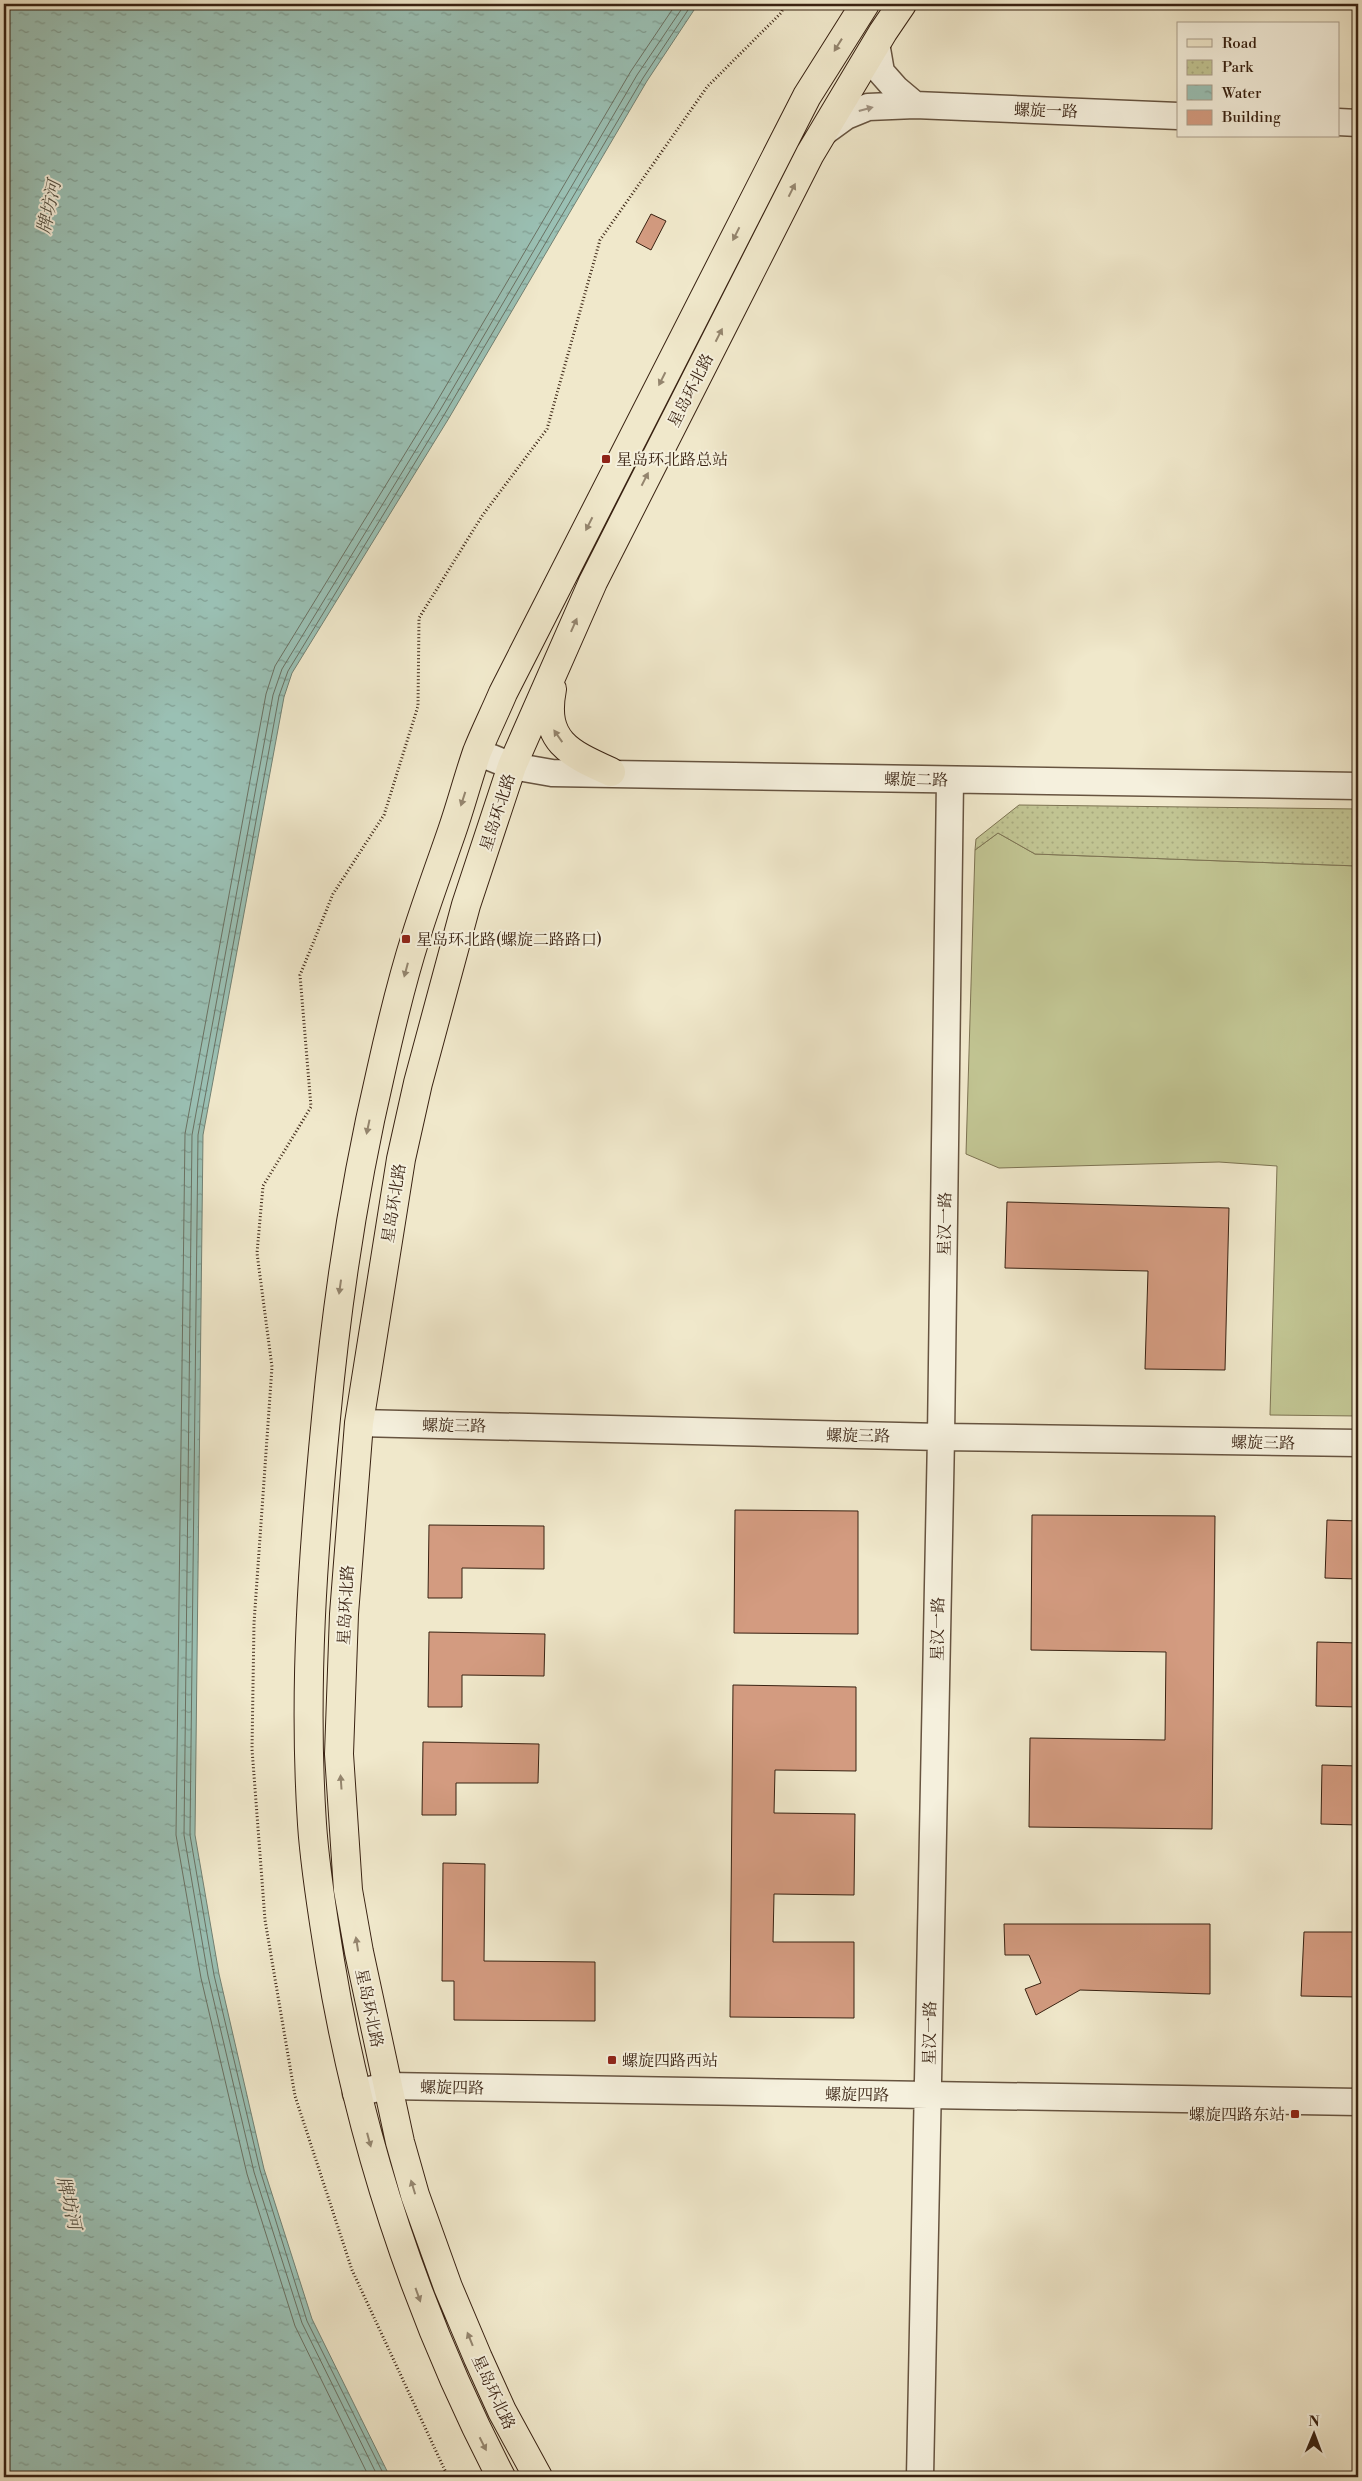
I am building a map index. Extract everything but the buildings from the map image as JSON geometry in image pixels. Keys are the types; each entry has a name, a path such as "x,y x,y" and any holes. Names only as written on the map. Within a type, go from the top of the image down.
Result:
{"main road":[{"name":"星岛环北路","path":"501,2477 465,2408 418,2296 393,2224 356,2093 340,2021 319,1894 312,1826 308,1748 310,1614 334,1328 347,1238 376,1091 415,938 477,752 503,693 807,96 864,4"},
{"name":"星岛环北路","path":"538,2477 502,2411 448,2286 415,2195 400,2142 371,2017 348,1890 339,1754 345,1604 359,1422 401,1159 426,1054 466,905 512,766 598,573 810,154 876,43 902,4"},
{"path":"558,661 549,708 550,724 557,737 576,757 611,772"}],"street":[{"path":"876,43 881,72 896,89 915,105"},
{"name":"螺旋一路","path":"824,132 846,116 868,107 915,105 1177,116"},
{"path":"1340,122 1358,123"},
{"name":"螺旋二路","path":"477,752 512,766 552,773 611,772 950,780 1358,786"},
{"name":"星汉一路","path":"920,2477 940,1437 950,780"},
{"name":"螺旋三路","path":"359,1422 940,1437 1358,1443"},
{"name":"螺旋四路","path":"356,2093 387,2086 1358,2102"}],"green space":[{"path":"1019,805 1358,809 1358,866 1035,854 998,833 975,850 976,839"},
{"path":"998,833 1035,854 1358,866 1358,1416 1270,1415 1277,1166 1219,1162 999,1168 966,1154 975,850"}],"water":[{"name":"牌坊河","path":"4,4 698,4 647,81 449,418 292,673 284,697 203,1135 195,1835 219,1974 264,2169 312,2319 390,2477 4,2477"}],"place":[{"name":"星岛环北路总站","path":"606,459"},
{"name":"星岛环北路(螺旋二路路口)","path":"406,939"},
{"name":"螺旋四路西站","path":"612,2060"},
{"name":"螺旋四路东站","path":"1295,2114"}]}
